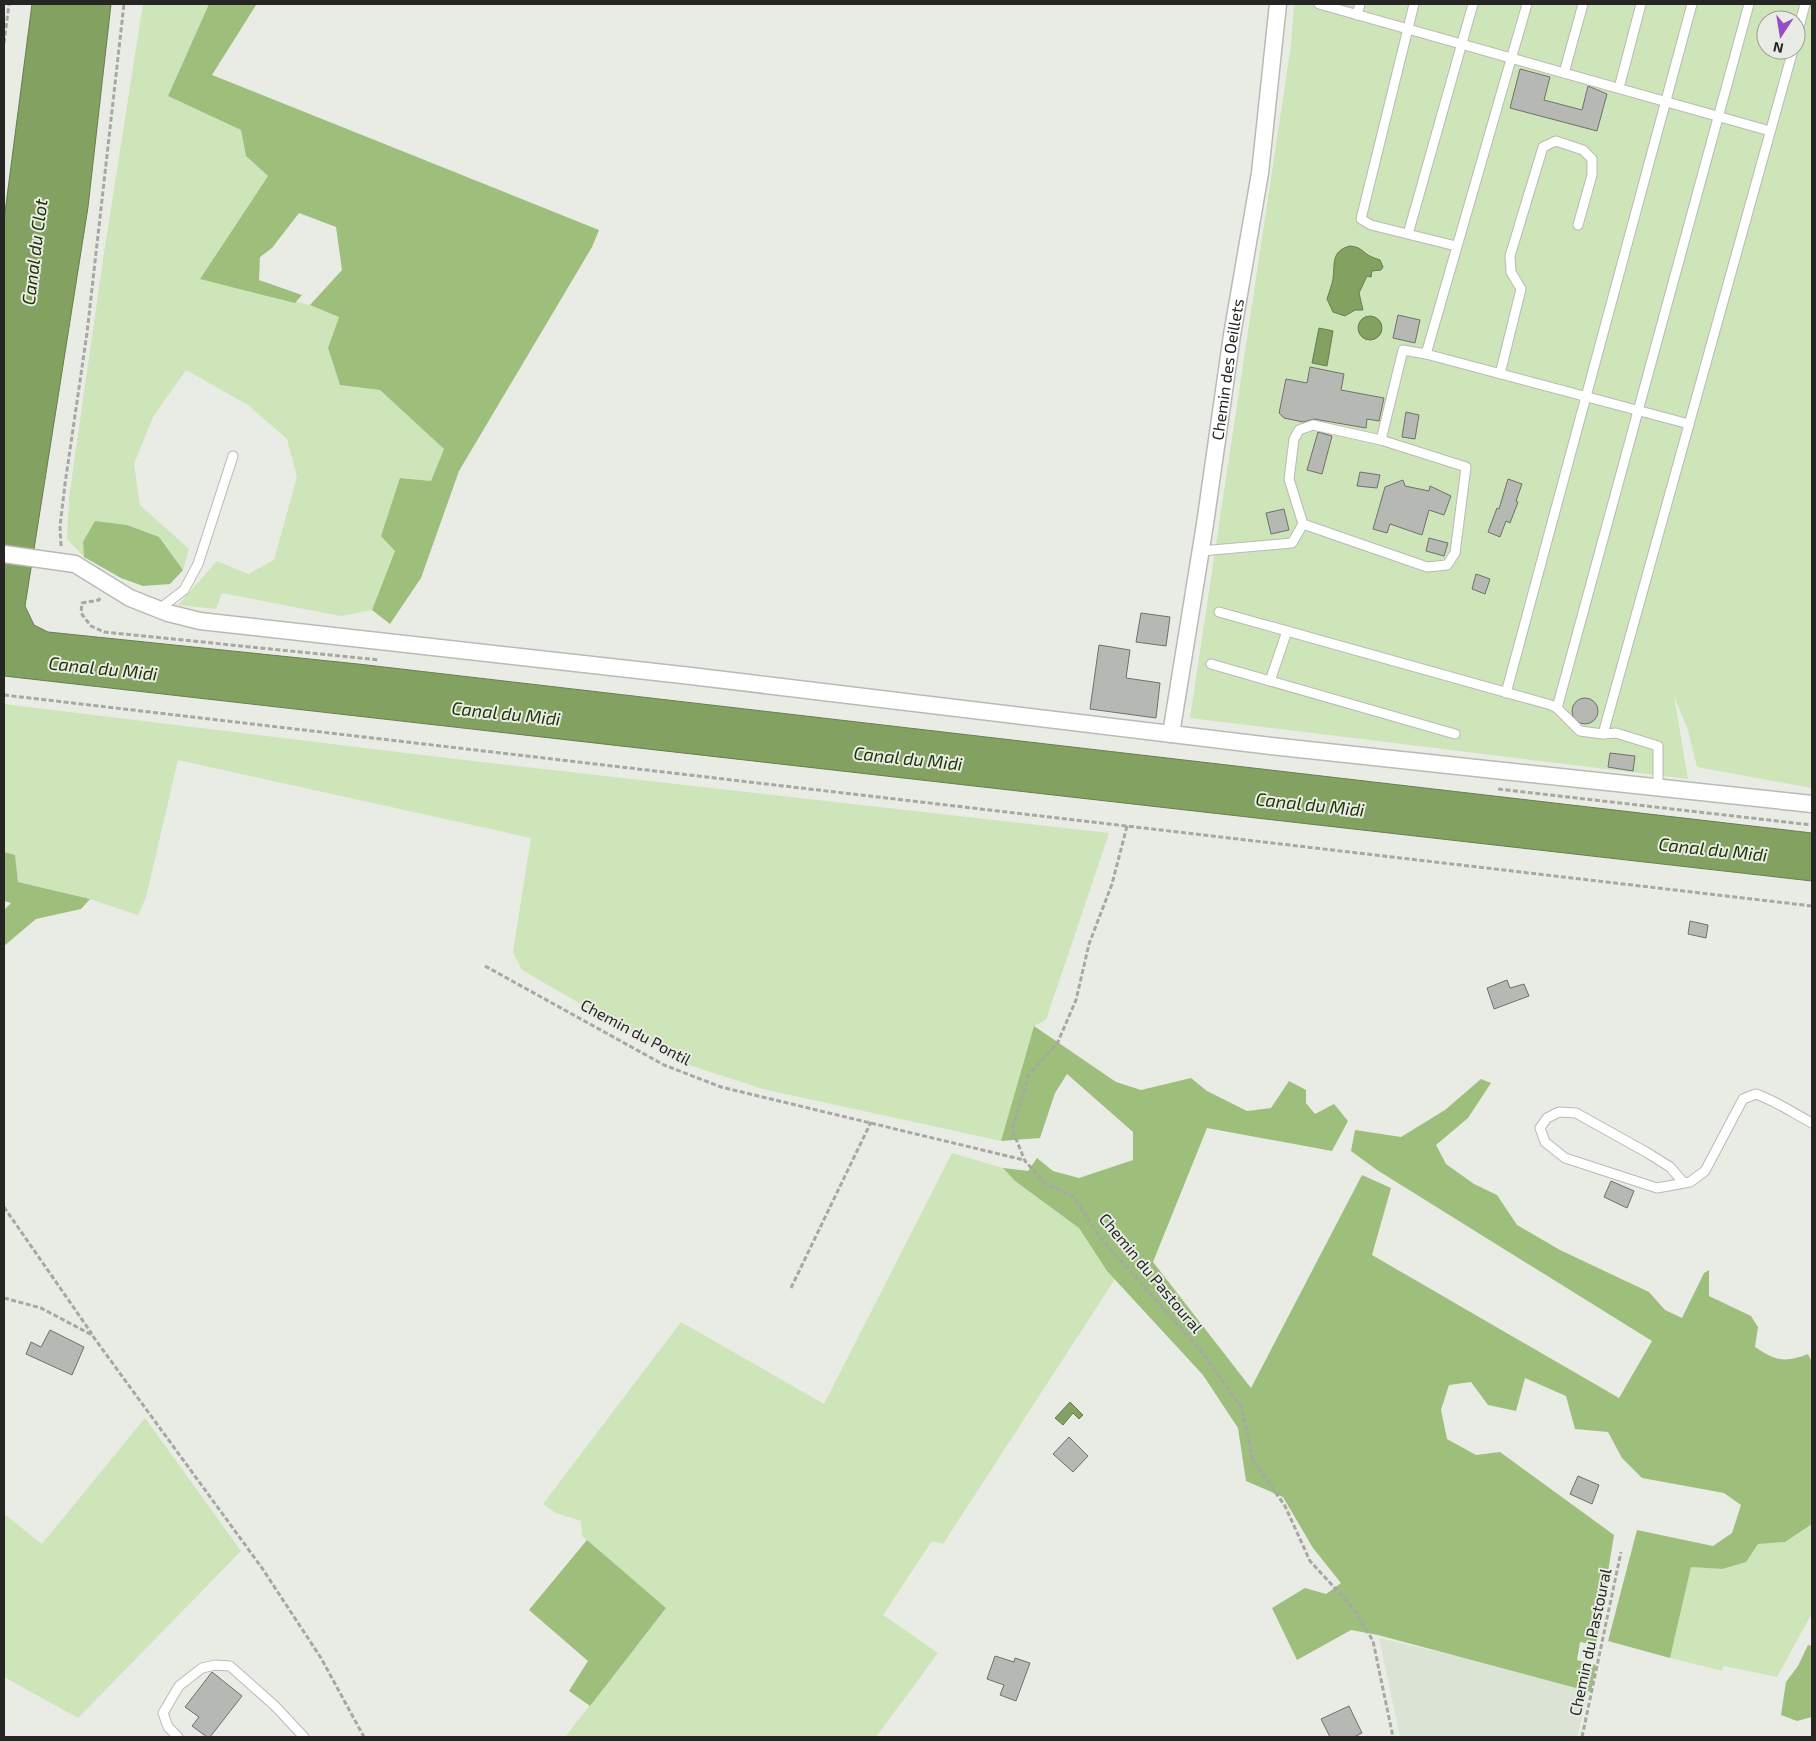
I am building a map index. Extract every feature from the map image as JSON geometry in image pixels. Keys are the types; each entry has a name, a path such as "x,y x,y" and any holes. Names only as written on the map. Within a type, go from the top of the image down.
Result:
{"street":[{"name":"Chemin des Oeillets","path":"1171,734 1201,551 1232,335 1260,173 1278,4"},
{"path":"4,554 58,561 87,569 130,598 158,610 219,623 1171,734 1812,804"}],"lane":[{"path":"1319,4 1770,131"},
{"path":"1357,14 1360,4"},
{"path":"1414,4 1361,219 1371,225 1456,246"},
{"path":"1408,234 1473,4"},
{"path":"1426,354 1527,4"},
{"path":"1564,73 1583,4"},
{"path":"1619,88 1641,4"},
{"path":"1506,692 1692,4"},
{"path":"1558,708 1749,4"},
{"path":"1603,734 1790,60"},
{"path":"1500,374 1521,289 1511,272 1510,256 1543,147 1556,141 1583,150 1592,159 1592,175 1578,225"},
{"path":"1381,440 1403,350 1426,354 1689,424"},
{"path":"1201,551 1292,543 1303,524 1289,479 1294,439 1299,430 1313,425 1381,440 1466,467 1455,553 1448,565 1427,567 1303,524"},
{"path":"158,610 184,590 198,564 233,456"},
{"path":"1218,612 1558,708 1580,731 1603,734 1616,732 1658,746 1658,787"},
{"path":"1270,680 1287,631"},
{"path":"1211,664 1455,734"},
{"path":"1684,1183 1670,1167 1576,1113 1560,1112 1547,1118 1540,1128 1545,1142 1565,1158 1658,1188 1690,1182 1705,1171 1743,1099 1756,1094 1774,1100 1789,1111 1812,1123"},
{"path":"178,1737 168,1727 163,1712 179,1686 202,1668 215,1665 230,1666 275,1706 304,1737"}],"path":[{"path":"4,43 9,4"},
{"path":"58,561 61,544 61,518 87,333 124,4"},
{"path":"4,695 1812,906"},
{"name":"Chemin du Pastoural","path":"1127,826 1112,884 1089,944 1076,1000 1057,1044 1029,1074 1012,1130 1024,1160 1046,1184 1074,1197 1099,1236 1201,1352 1242,1408 1253,1460 1285,1506 1310,1560 1354,1609 1373,1641 1393,1737"},
{"name":"Chemin du Pontil","path":"485,966 664,1065 720,1087 1024,1160"},
{"path":"791,1288 871,1122"},
{"path":"4,1206 92,1335 262,1568 321,1658 364,1737"},
{"path":"4,1298 41,1308 92,1335"},
{"name":"Chemin du Pastoural","path":"1582,1737 1621,1552"}],"shaded area":[{"path":"143,4 209,4 168,96 241,130 246,156 268,176 200,279 310,305 339,316 328,348 340,385 380,390 444,449 431,481 400,478 395,551 372,610 341,616 222,593 216,609 178,605 217,561 248,574 274,560 297,477 287,439 248,405 186,370 153,417 134,464 140,505 189,549 183,570 159,537 83,542 84,557 67,539 69,498 104,253"},
{"path":"209,4 256,5 212,75 599,230 592,247 459,471 421,578 390,624 372,610 395,551 381,536 400,478 431,481 444,449 380,390 340,385 328,348 339,317 310,305 342,270 336,227 299,213 272,248 260,257 259,280 302,295 295,303 200,279 268,176 246,156 241,130 168,96"},
{"path":"1294,4 1812,4 1812,788 1697,767 1688,730 1674,696 1688,779 1190,718 1291,45"},
{"path":"95,521 127,525 159,537 183,570 170,584 143,586 121,578 84,557 83,542"},
{"path":"4,704 464,760 1109,833 1046,1020 1034,1026 1001,1141 763,1089 683,1063 522,970 513,952 531,838 178,760 146,897 138,915 90,899 18,882 15,856 4,852"},
{"path":"4,852 15,855 18,882 90,899 81,909 36,919 4,946 4,910 11,903 4,901"},
{"path":"1034,1026 1116,1082 1141,1090 1191,1078 1207,1091 1247,1111 1271,1108 1289,1081 1306,1090 1306,1103 1315,1114 1334,1104 1348,1121 1332,1151 1207,1128 1153,1262 1251,1388 1362,1175 1391,1188 1372,1255 1619,1398 1652,1341 1377,1170 1351,1151 1355,1130 1401,1137 1445,1110 1481,1079 1491,1083 1468,1118 1436,1145 1446,1164 1474,1184 1497,1195 1517,1225 1560,1250 1649,1292 1665,1310 1682,1318 1704,1273 1709,1270 1709,1296 1751,1316 1758,1327 1755,1347 1775,1358 1781,1359 1793,1359 1808,1354 1812,1362 1812,1524 1785,1542 1758,1544 1746,1562 1722,1569 1691,1567 1670,1658 1608,1641 1637,1530 1713,1546 1732,1533 1741,1505 1724,1493 1642,1478 1622,1458 1608,1432 1575,1429 1566,1396 1525,1378 1516,1411 1488,1405 1471,1382 1449,1385 1441,1410 1447,1439 1476,1455 1500,1452 1614,1535 1596,1645 1580,1642 1577,1660 1596,1665 1591,1692 1378,1635 1351,1630 1297,1660 1272,1608 1305,1588 1326,1594 1341,1583 1313,1548 1283,1497 1246,1481 1238,1428 1203,1375 1107,1271 1079,1228 1015,1181 1003,1168 1028,1171 1037,1158 1053,1171 1079,1178 1133,1160 1133,1132 1067,1074 1055,1093 1040,1138 1001,1141"},
{"path":"952,1153 1003,1168 1015,1181 1079,1228 1107,1271 1115,1279 943,1544 932,1541 883,1615 938,1653 876,1737 565,1737 666,1608 582,1536 581,1521 556,1513 543,1504 681,1322 824,1404"},
{"path":"145,1418 241,1551 78,1718 4,1677 4,1514 42,1544"},
{"path":"1812,1524 1812,1613 1777,1677 1724,1666 1722,1671 1670,1658 1691,1567 1722,1569 1758,1543 1785,1542"},
{"path":"587,1540 666,1608 590,1706 569,1691 588,1661 529,1610"},
{"path":"1379,1638 1590,1687 1577,1737 1400,1737"},
{"path":"1808,1645 1812,1646 1812,1717 1797,1721 1781,1715 1786,1682 1798,1666"}],"water":[{"path":"32,4 111,4 88,207 25,606 34,625 48,632 358,664 1812,833 1812,881 4,676 4,220"},
{"path":"1350,246 1358,248 1369,256 1380,260 1383,267 1381,270 1372,271 1371,277 1367,276 1359,293 1363,310 1355,310 1345,316 1333,312 1327,299 1333,281 1335,258 1340,251"},
{"path":"1370,316 1375,317 1381,323 1381,333 1375,339 1370,340 1365,339 1359,333 1358,328 1359,323 1365,317"},
{"path":"1319,328 1333,331 1327,366 1312,363"},
{"path":"1070,1402 1083,1415 1079,1419 1073,1413 1063,1425 1055,1418"}],"building":[{"path":"1520,69 1550,77 1544,100 1582,110 1588,86 1607,94 1597,131 1510,108"},
{"path":"1398,315 1420,320 1415,343 1393,338"},
{"path":"1310,367 1344,374 1341,390 1384,398 1379,421 1367,419 1366,428 1314,419 1303,422 1284,418 1279,413 1286,379 1307,383"},
{"path":"1406,412 1419,415 1415,439 1402,437"},
{"path":"1318,432 1332,436 1322,474 1307,470"},
{"path":"1360,472 1380,475 1377,488 1357,486"},
{"path":"1508,479 1522,484 1510,523 1506,521 1500,537 1488,532 1497,508 1499,509"},
{"path":"1403,480 1405,486 1429,491 1430,486 1451,496 1444,515 1429,510 1422,535 1390,524 1387,533 1373,529 1385,487"},
{"path":"1284,509 1289,530 1271,534 1266,513"},
{"path":"1429,538 1448,543 1444,556 1426,551"},
{"path":"1476,574 1490,579 1485,594 1472,589"},
{"path":"1141,613 1170,617 1166,646 1136,642"},
{"path":"1099,645 1130,650 1126,678 1160,683 1156,718 1090,709"},
{"path":"1585,698 1594,702 1598,711 1594,720 1585,724 1576,720 1572,711 1576,702"},
{"path":"1610,753 1635,756 1633,771 1608,767"},
{"path":"1690,921 1708,925 1706,938 1688,934"},
{"path":"1507,980 1510,988 1524,984 1529,996 1494,1009 1487,988"},
{"path":"1611,1181 1634,1191 1627,1208 1604,1197"},
{"path":"50,1330 84,1347 72,1375 26,1354 31,1342 41,1347"},
{"path":"1069,1437 1088,1456 1073,1472 1053,1454"},
{"path":"1578,1476 1599,1485 1592,1504 1570,1494"},
{"path":"995,1656 1014,1662 1015,1658 1030,1663 1016,1701 1000,1695 1004,1685 987,1679"},
{"path":"212,1672 242,1696 210,1737 207,1737 192,1726 199,1717 185,1707"},
{"path":"1349,1706 1362,1733 1354,1737 1330,1737 1321,1719"}],"water label":[{"name":"Canal du Clot","path":"35,252"},
{"name":"Canal du Midi","path":"103,669"},
{"name":"Canal du Midi","path":"506,714"},
{"name":"Canal du Midi","path":"908,759"},
{"name":"Canal du Midi","path":"1310,805"},
{"name":"Canal du Midi","path":"1713,850"}]}
